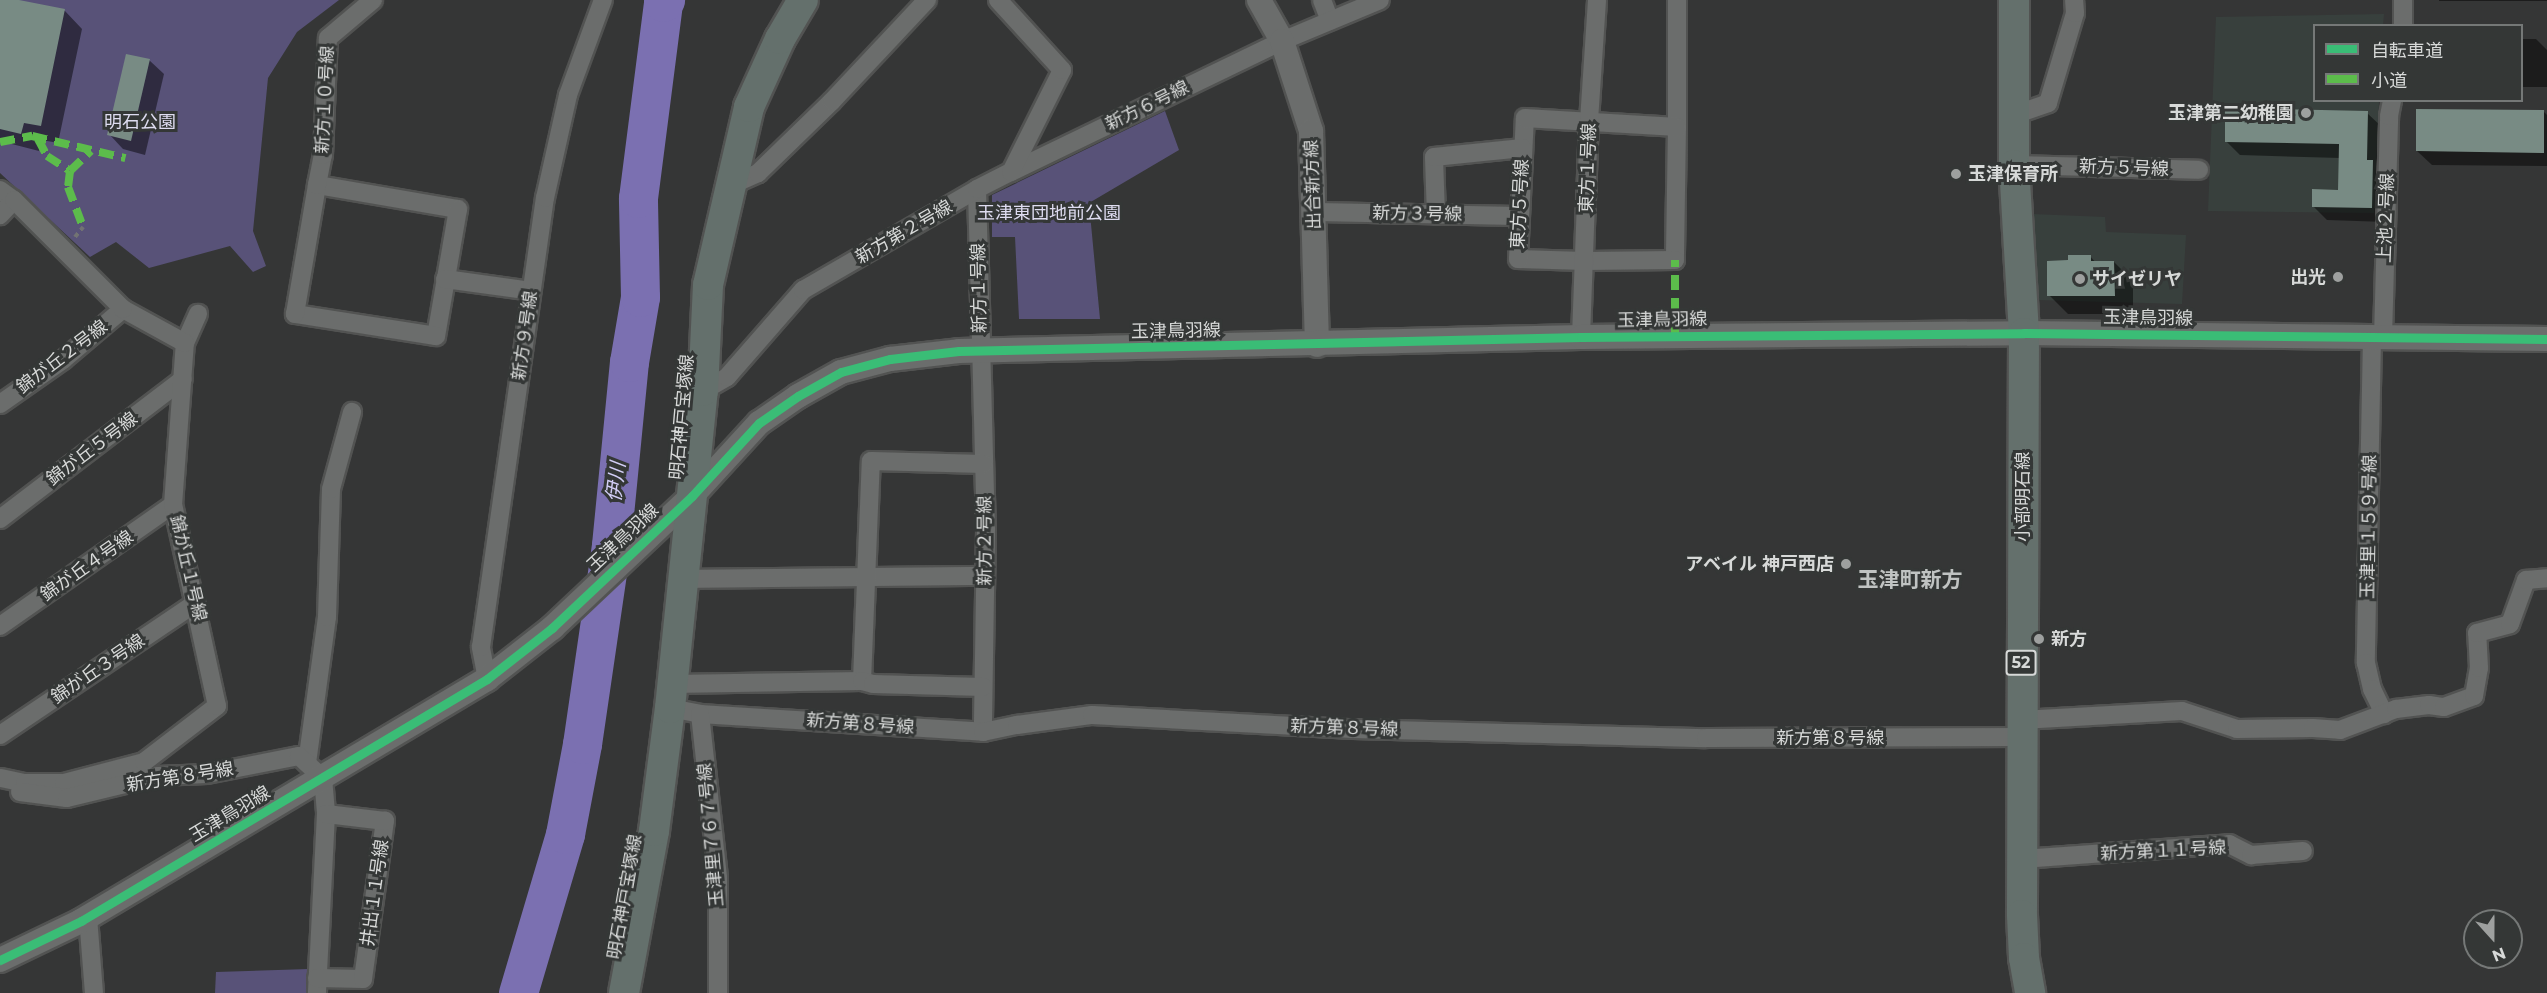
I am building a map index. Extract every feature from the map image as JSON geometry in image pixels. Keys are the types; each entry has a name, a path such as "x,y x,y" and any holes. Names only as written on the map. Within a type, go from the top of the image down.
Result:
{"main road":[{"name":"明石神戸宝塚線","path":"624,993 654,831 671,696 703,391 708,285 749,107 780,39 803,0"},
{"name":"小部明石線","path":"2014,0 2014,165 2024,333 2022,859 2024,958 2030,993"}],"street":[{"name":"新方１０号線","path":"373,0 328,38 323,155 295,314 436,336 445,279"},
{"name":"新方９号線","path":"487,679 481,647 545,198 568,95 603,0"},
{"path":"729,186 758,173 832,101 927,0"},
{"path":"998,0 1062,70 1011,172"},
{"name":"出合新方線","path":"1258,0 1282,40 1311,131 1317,345"},
{"path":"1322,0 1330,21"},
{"name":"新方６号線","path":"1011,172 1282,40 1380,0"},
{"name":"東方１号線","path":"1581,337 1589,121 1597,0"},
{"name":"東方５号線","path":"1677,0 1677,126 1675,260 1518,259 1525,118 1677,126"},
{"path":"2014,115 2048,103 2074,13 2074,0"},
{"path":"2403,0 2403,24"},
{"name":"上池２号線","path":"2378,337 2389,116 2392,102"},
{"path":"1436,214 1434,156 1523,148"},
{"name":"新方５号線","path":"2014,165 2199,170"},
{"name":"新方第２号線","path":"703,391 727,377 803,290 977,189 1011,172"},
{"path":"317,185 458,209 445,279 531,291"},
{"name":"新方１号線","path":"977,189 981,351"},
{"path":"0,215 7,196 123,309 185,342 198,314"},
{"name":"新方３号線","path":"1314,212 1520,216"},
{"name":"錦が丘２号線","path":"0,404 63,360 123,309"},
{"name":"玉津鳥羽線","path":"0,960 88,917 315,770 487,679 552,628 692,496 759,423 798,396 841,372 890,358 981,351 1317,345 1581,337 2024,333 2547,339"},
{"name":"玉津里１５９号線","path":"2378,337 2366,663 2372,690 2384,714"},
{"name":"錦が丘１号線","path":"1,778 25,783 64,783 144,762 217,706 173,505 185,342"},
{"name":"新方２号線","path":"981,351 985,576 983,732"},
{"name":"錦が丘５号線","path":"0,519 183,379"},
{"name":"井出１１号線","path":"326,814 385,820 363,979 317,986 326,814 315,770 327,617 331,489 352,412"},
{"path":"862,681 871,461 984,464"},
{"name":"錦が丘４号線","path":"0,626 173,505"},
{"path":"684,579 865,575 985,576"},
{"name":"新方第８号線","path":"671,696 700,714 983,732 1017,724 1092,716 1353,729 1706,738 2021,728 2182,711 2237,729 2340,730 2396,709 2428,705 2444,707 2474,696 2479,668 2478,633 2510,624 2526,580 2547,578"},
{"name":"錦が丘３号線","path":"0,735 196,603"},
{"path":"671,696 862,681 983,687"},
{"name":"玉津里７６７号線","path":"700,714 718,878 718,993"},
{"name":"新方第８号線","path":"1,778 8,791 67,798 158,776 207,774 299,756 315,770"},
{"name":"新方第１１号線","path":"2022,859 2229,844 2251,855 2303,851"},
{"path":"88,917 94,993"}],"shaded area":[{"path":"2384,14 2383,24 2313,24 2313,102 2379,102 2374,213 2208,211 2216,17"},
{"path":"2031,214 2105,217 2106,232 2186,235 2182,304 2037,300"}],"green space":[{"name":"明石公園","path":"0,0 339,0 297,32 268,78 253,231 266,266 253,272 230,246 149,268 116,242 90,257 0,173"},
{"name":"玉津東団地前公園","path":"1165,111 1179,150 1089,203 1100,319 1019,319 1015,237 992,237 992,195"},
{"path":"309,969 307,993 215,993 216,972"}],"building":[{"path":"0,0 19,0 65,9 41,126 24,123 21,134 0,129"},
{"path":"126,54 150,59 131,141 107,135"},
{"path":"2225,108 2368,111 2367,160 2373,160 2372,208 2312,207 2312,189 2338,190 2339,144 2225,142"},
{"path":"2416,109 2544,110 2544,153 2416,151"},
{"path":"2068,255 2091,255 2091,261 2114,261 2115,296 2047,296 2047,261 2068,260"}],"waterway":[{"name":"伊川","path":"518,993 565,834 582,744 611,545 629,362 640,297 638,198 665,0"}],"marked path":[{"path":"0,142 32,136 125,158"},
{"path":"38,139 47,156 70,171 68,187 83,227"},
{"path":"70,171 91,151"},
{"path":"1675,260 1675,336"}],"cycle path":[{"path":"0,960 81,921 487,679 552,628 692,496 759,423 798,396 841,372 890,359 959,351 1581,337 2024,333 2547,339"}],"place":[{"name":"玉津第二幼稚園","path":"2306,113"},
{"name":"玉津保育所","path":"1956,174"},
{"name":"出光","path":"2338,277"},
{"name":"サイゼリヤ","path":"2080,279"},
{"name":"アベイル 神戸西店","path":"1846,564"},
{"name":"新方","path":"2039,639"}],"district":[{"name":"玉津町新方","path":"1910,580"}]}
